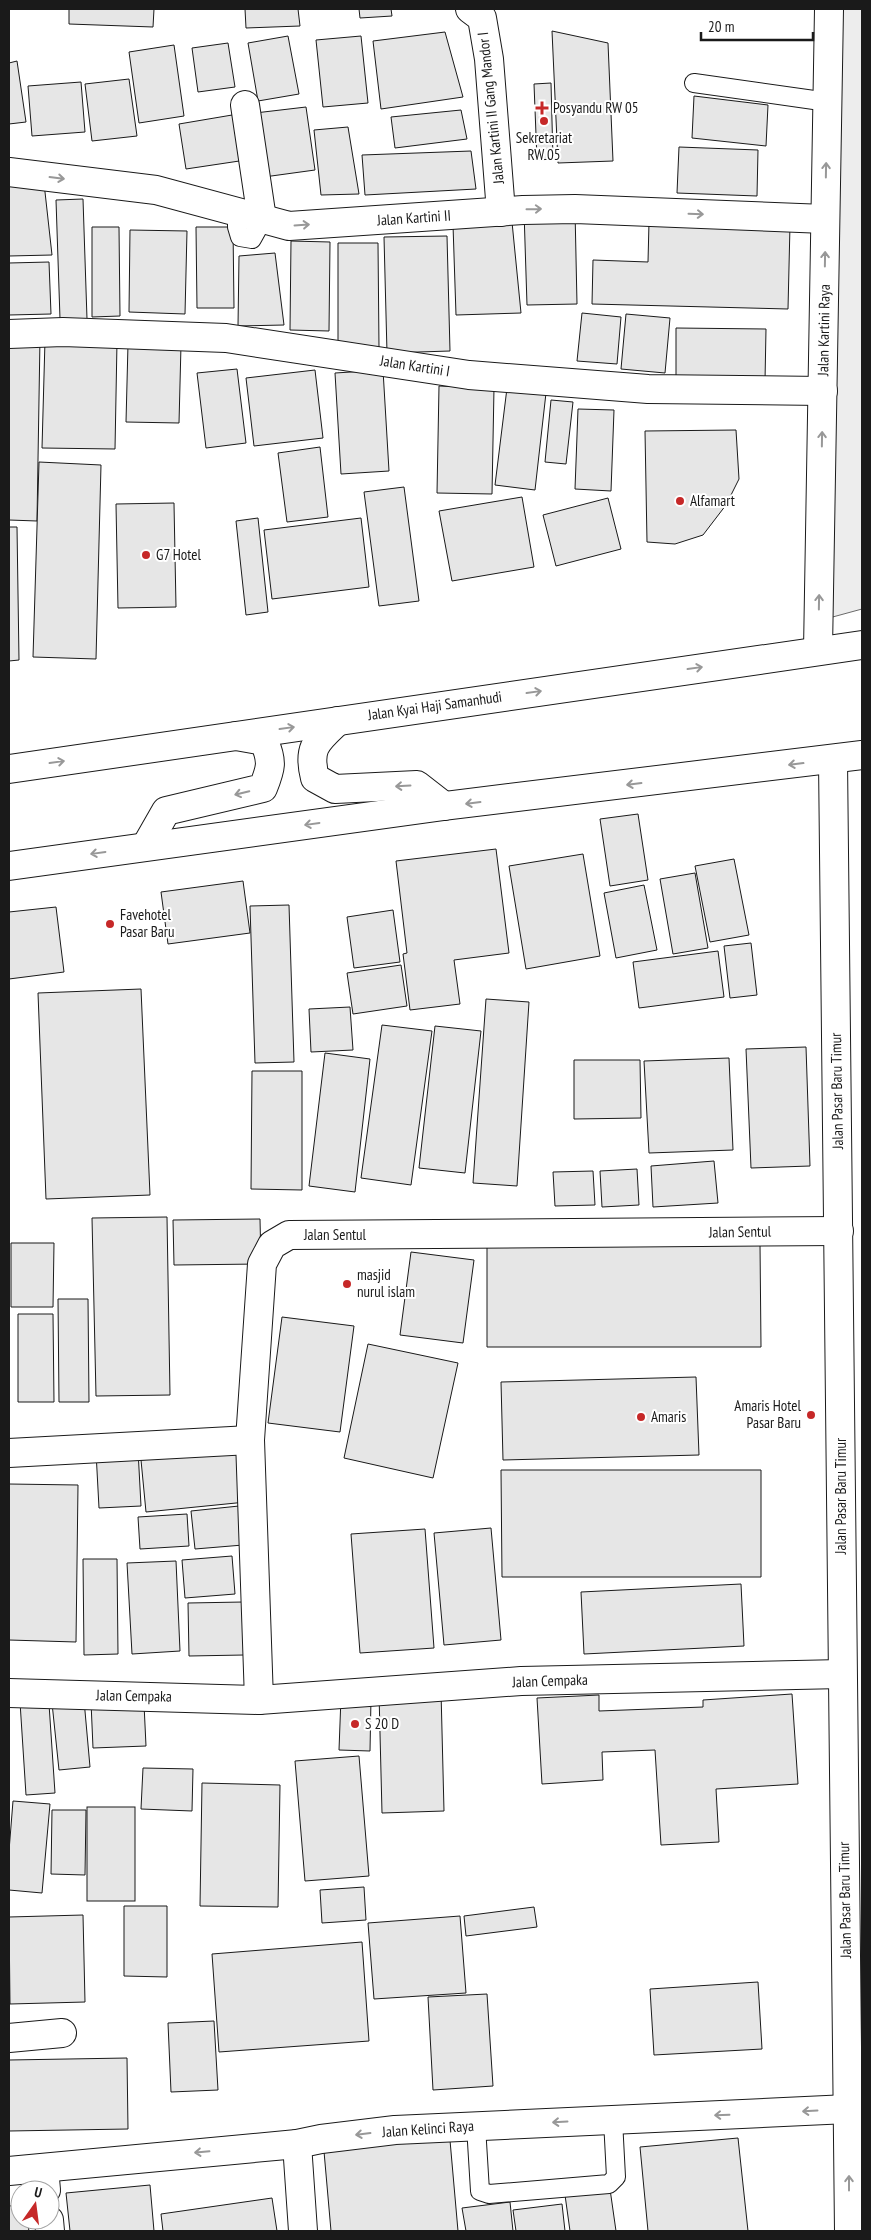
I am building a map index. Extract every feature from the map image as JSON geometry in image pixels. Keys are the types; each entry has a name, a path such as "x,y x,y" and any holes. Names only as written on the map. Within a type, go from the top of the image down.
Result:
{"street":[{"name":"Jalan Kartini II Gang Mandor I","path":"470,9 482,18 489,59 501,212"},
{"name":"Jalan Kartini Raya","path":"818,650 829,9"},
{"path":"245,106 252,216"},
{"name":"Jalan Kartini II","path":"9,172 156,190 289,226 523,210 575,209 825,219"},
{"name":"Jalan Kartini I","path":"9,334 63,332 226,338 469,375 648,389 822,391"},
{"name":"Jalan Kyai Haji Samanhudi","path":"9,769 860,645"},
{"path":"338,721 317,740 311,762 315,778 335,789 417,785 444,806"},
{"path":"146,846 166,811 263,788 269,772 270,756 264,741 235,736"},
{"path":"9,866 444,806 862,755"},
{"name":"Jalan Pasar Baru Timur","path":"833,760 849,2231"},
{"name":"Jalan Sentul","path":"250,1440 262,1264 272,1246 289,1236 839,1231"},
{"path":"9,1453 250,1440 259,1700"},
{"name":"Jalan Cempaka","path":"9,1693 259,1700 522,1681 842,1674"},
{"path":"9,2038 62,2033"},
{"name":"Jalan Kelinci Raya","path":"9,2171 45,2179 395,2130 848,2109"},
{"path":"297,2144 303,2231"}],"lane":[{"path":"694,83 828,102"},
{"path":"476,2126 480,2191 489,2194 609,2184 616,2177 613,2120"}],"shaded area":[{"path":"829,9 862,9 862,609 818,621"}],"building":[{"path":"69,9 154,9 153,27 69,24"},
{"path":"245,9 298,9 300,26 246,28"},
{"path":"359,9 391,9 392,16 360,18"},
{"path":"552,31 608,43 613,161 558,163"},
{"path":"445,32 463,97 381,109 373,41"},
{"path":"288,36 299,94 258,101 248,43"},
{"path":"361,36 368,103 323,107 316,40"},
{"path":"228,43 235,87 198,92 192,48"},
{"path":"174,45 184,116 139,123 129,52"},
{"path":"17,61 26,122 9,124 9,63"},
{"path":"129,79 137,136 92,141 85,84"},
{"path":"81,82 85,132 32,136 28,86"},
{"name":"Sekretariat RW 05","path":"551,83 553,159 537,160 534,84"},
{"path":"694,96 768,105 766,146 692,138"},
{"path":"306,107 315,170 264,177 255,113"},
{"path":"461,110 467,139 395,148 391,117"},
{"path":"238,114 246,160 186,169 179,124"},
{"path":"348,127 359,194 321,195 314,130"},
{"path":"679,147 758,150 757,196 677,193"},
{"path":"471,151 476,189 365,195 362,155"},
{"path":"44,183 52,255 9,256 9,184"},
{"path":"83,199 87,319 60,319 56,200"},
{"path":"575,210 577,304 527,305 524,211"},
{"path":"512,222 521,313 456,315 453,225"},
{"path":"649,222 790,225 788,309 592,304 593,260 648,262"},
{"path":"92,227 119,227 120,316 92,317"},
{"path":"196,227 233,227 234,308 197,308"},
{"path":"130,230 187,231 185,314 129,312"},
{"path":"447,236 450,351 387,353 384,237"},
{"path":"291,241 330,242 329,331 290,330"},
{"path":"338,243 378,243 379,348 338,348"},
{"path":"275,253 284,325 238,326 239,256"},
{"path":"49,262 51,314 9,315 9,263"},
{"path":"582,313 621,317 617,364 577,361"},
{"path":"626,314 670,318 665,373 621,369"},
{"path":"676,328 766,329 765,381 676,380"},
{"path":"9,338 40,338 37,521 9,520"},
{"path":"45,340 117,342 115,449 42,448"},
{"path":"128,344 181,345 179,423 126,422"},
{"path":"237,369 246,443 206,448 197,373"},
{"path":"315,370 323,438 254,446 246,378"},
{"path":"383,370 389,471 341,474 335,373"},
{"path":"439,386 494,388 492,494 437,493"},
{"path":"507,388 546,393 535,490 495,485"},
{"path":"551,400 573,402 566,464 545,462"},
{"path":"578,409 614,410 611,491 575,489"},
{"path":"736,430 739,479 726,505 703,535 675,544 647,542 645,431"},
{"path":"320,447 328,517 287,522 278,453"},
{"path":"39,462 101,465 96,659 33,657"},
{"path":"404,487 419,601 379,606 364,492"},
{"path":"522,497 534,567 452,581 439,511"},
{"path":"608,498 621,549 556,566 543,515"},
{"name":"G7 Hotel","path":"174,503 176,607 118,608 116,504"},
{"path":"258,518 268,612 246,615 236,521"},
{"path":"361,518 369,587 272,599 264,530"},
{"path":"9,527 17,527 19,660 9,661"},
{"path":"638,814 648,880 610,886 600,819"},
{"path":"496,849 509,953 454,960 460,1004 410,1010 403,954 407,953 396,861"},
{"path":"583,854 600,956 526,969 509,866"},
{"path":"734,859 749,935 710,942 695,866"},
{"path":"695,873 708,948 673,954 660,879"},
{"path":"243,881 250,933 168,944 161,892"},
{"path":"644,885 657,950 616,958 604,893"},
{"path":"289,905 294,1062 255,1063 250,906"},
{"path":"56,907 64,972 9,979 9,912"},
{"path":"393,910 400,962 354,968 347,917"},
{"path":"751,943 757,995 730,998 724,946"},
{"path":"718,951 724,997 639,1008 633,962"},
{"path":"401,965 407,1006 353,1014 347,973"},
{"path":"141,989 150,1195 46,1199 38,993"},
{"path":"486,999 529,1002 517,1186 473,1183"},
{"path":"350,1007 353,1050 311,1052 309,1009"},
{"path":"382,1025 432,1031 411,1185 361,1178"},
{"path":"435,1026 481,1031 465,1173 419,1168"},
{"path":"806,1047 810,1166 751,1168 746,1049"},
{"path":"325,1053 370,1059 355,1192 309,1186"},
{"path":"729,1058 733,1150 649,1153 644,1061"},
{"path":"574,1060 640,1060 641,1118 574,1119"},
{"path":"252,1071 302,1071 302,1190 251,1189"},
{"path":"714,1161 718,1203 653,1207 651,1166"},
{"path":"637,1169 639,1205 602,1207 600,1171"},
{"path":"593,1171 595,1205 555,1206 553,1172"},
{"path":"167,1217 170,1395 96,1396 92,1218"},
{"path":"260,1219 261,1264 174,1265 173,1220"},
{"path":"11,1243 54,1243 53,1307 11,1307"},
{"path":"760,1244 761,1347 487,1347 487,1245"},
{"path":"411,1252 474,1260 463,1343 400,1335"},
{"path":"58,1299 88,1299 89,1402 59,1402"},
{"path":"18,1314 53,1314 54,1402 18,1402"},
{"path":"282,1317 354,1326 340,1432 268,1423"},
{"path":"368,1344 458,1363 433,1478 344,1458"},
{"path":"696,1377 699,1455 503,1460 501,1382"},
{"path":"138,1450 141,1506 99,1508 96,1452"},
{"path":"240,1450 246,1502 146,1512 141,1460"},
{"path":"501,1470 761,1470 761,1577 502,1577"},
{"path":"9,1484 78,1485 76,1642 9,1640"},
{"path":"239,1506 243,1545 195,1549 191,1511"},
{"path":"187,1514 189,1546 140,1549 138,1517"},
{"path":"491,1528 501,1640 444,1645 434,1533"},
{"path":"425,1529 434,1648 360,1653 351,1534"},
{"path":"232,1556 235,1594 185,1598 182,1560"},
{"path":"83,1559 117,1559 118,1654 84,1655"},
{"path":"176,1561 180,1651 132,1654 127,1563"},
{"path":"741,1584 744,1646 584,1654 581,1592"},
{"path":"243,1602 244,1655 189,1656 188,1603"},
{"path":"441,1691 444,1811 382,1813 379,1693"},
{"path":"792,1694 798,1784 716,1789 719,1842 661,1845 655,1750 602,1752 603,1780 542,1784 537,1698 599,1695 599,1711 703,1707 703,1700"},
{"name":"S 20 D","path":"341,1697 371,1698 370,1751 339,1750"},
{"path":"84,1700 90,1767 59,1770 52,1703"},
{"path":"20,1702 49,1704 55,1793 26,1795"},
{"path":"91,1702 144,1704 146,1746 93,1748"},
{"path":"359,1756 369,1876 305,1881 295,1761"},
{"path":"143,1768 193,1769 192,1811 141,1809"},
{"path":"202,1783 280,1785 278,1907 200,1906"},
{"path":"13,1801 50,1804 42,1893 9,1890 9,1851"},
{"path":"87,1807 135,1807 135,1901 87,1901"},
{"path":"52,1810 86,1810 85,1875 51,1874"},
{"path":"364,1887 366,1920 322,1923 320,1890"},
{"path":"124,1906 167,1906 167,1977 124,1976"},
{"path":"534,1907 537,1927 466,1936 464,1916"},
{"path":"83,1915 85,2002 10,2004 9,1917"},
{"path":"460,1916 466,1993 374,1999 368,1923"},
{"path":"362,1942 369,2041 219,2052 212,1954"},
{"path":"758,1982 762,2049 654,2055 650,1989"},
{"path":"487,1994 493,2086 433,2090 428,1997"},
{"path":"214,2021 218,2090 171,2092 168,2023"},
{"path":"127,2058 128,2129 9,2131 9,2060"},
{"path":"449,2129 458,2231 331,2231 323,2140"},
{"path":"738,2138 748,2231 648,2231 640,2147"},
{"path":"150,2185 154,2231 70,2231 66,2193"},
{"path":"610,2189 616,2231 570,2231 565,2195"},
{"path":"272,2198 277,2231 163,2231 161,2214"},
{"path":"510,2202 513,2231 466,2231 462,2208"},
{"path":"562,2204 565,2231 516,2231 513,2210"},
{"path":"9,2206 10,2230 29,2231 9,2231"}],"place":[{"name":"Posyandu RW 05","path":"542,108"},
{"name":"Sekretariat RW 05","path":"544,121"},
{"name":"Alfamart","path":"680,501"},
{"name":"G7 Hotel","path":"146,555"},
{"name":"Favehotel Pasar Baru","path":"110,924"},
{"name":"masjid nurul islam","path":"347,1284"},
{"name":"Amaris Hotel Pasar Baru","path":"811,1415"},
{"name":"Amaris","path":"641,1417"},
{"name":"S 20 D","path":"355,1724"}]}
